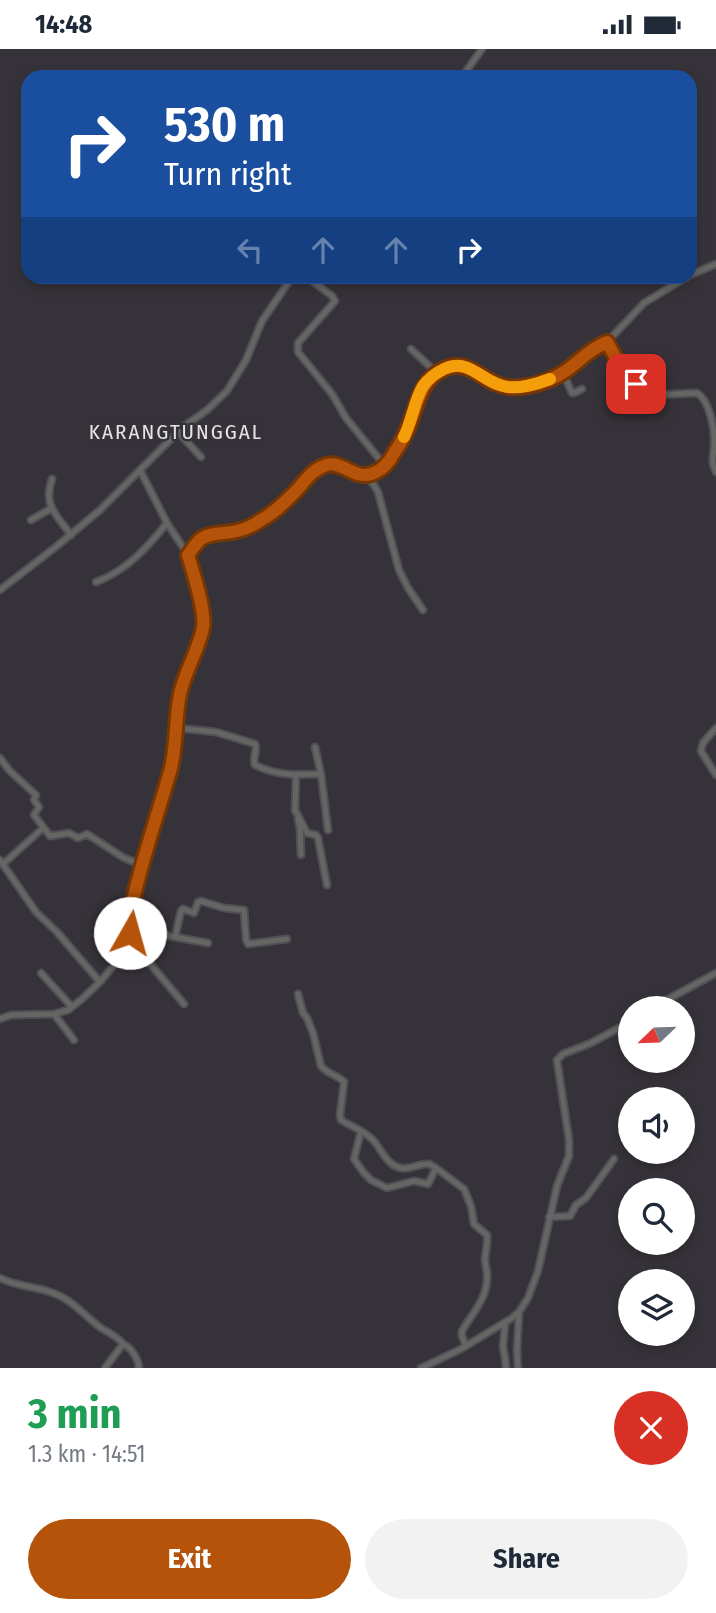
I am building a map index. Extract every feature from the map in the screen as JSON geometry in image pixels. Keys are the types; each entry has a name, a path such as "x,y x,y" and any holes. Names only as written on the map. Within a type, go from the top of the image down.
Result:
{"street":[{"path":"467,70 482,49"},
{"path":"697,272 716,264"},
{"path":"0,590 100,510 178,432 217,402 246,360 262,321 287,284"},
{"path":"316,284 335,301 298,343 297,349 332,394 346,418 386,466"},
{"path":"188,555 204,536 240,530 274,512 309,476 323,467 337,465 365,475 375,473 386,466 405,433 424,385 437,373 460,365 501,386 513,387 548,380 563,373 587,352 607,342 644,303 675,284"},
{"path":"607,342 631,379 646,393 697,393 704,398 714,434 712,459 716,473"},
{"path":"411,349 437,373"},
{"path":"563,373 572,393 582,389"},
{"path":"178,432 201,457"},
{"path":"0,1019 17,1014 54,1014 72,1007 100,982 119,959 124,948 142,866 172,766 178,708 183,684 203,625 202,612 188,555 167,523 140,470"},
{"path":"365,475 378,492 402,576 424,610"},
{"path":"52,479 48,497 52,508 71,535"},
{"path":"31,520 52,508"},
{"path":"96,582 135,559 167,523"},
{"path":"177,728 216,732 254,744 256,765 275,773 321,774"},
{"path":"716,728 703,743 701,751 716,775"},
{"path":"315,747 328,830"},
{"path":"0,758 36,796 34,800 39,807 34,814 51,837 69,833 78,838 87,834 124,858 142,866"},
{"path":"296,775 295,810 300,827 301,855"},
{"path":"295,810 307,833 318,838 327,885"},
{"path":"43,828 1,862 36,912 100,982"},
{"path":"176,937 181,911 183,909 193,913 201,901 224,908 244,910 246,939 249,944 287,939"},
{"path":"128,924 208,943"},
{"path":"127,933 142,937 139,951 184,1004"},
{"path":"41,973 72,1007"},
{"path":"674,996 716,973"},
{"path":"298,994 302,1011 313,1033 321,1066 344,1082 341,1120 372,1139 385,1157 396,1166 408,1168 422,1164 436,1168 464,1189 474,1224 488,1238 485,1258 488,1279 486,1289 462,1331 466,1346"},
{"path":"54,1014 74,1040"},
{"path":"421,1368 466,1346 505,1322 519,1312 528,1298 538,1271 556,1186 567,1162 569,1150 558,1058 618,1028"},
{"path":"361,1131 354,1159 366,1176 382,1186 388,1188 414,1181 428,1184 436,1168"},
{"path":"549,1217 570,1216 614,1159"},
{"path":"0,1277 16,1285 61,1296 75,1305 126,1344 139,1362 139,1368"},
{"path":"518,1368 519,1312"},
{"path":"505,1322 503,1347 506,1368"},
{"path":"105,1368 123,1344"}],"slow traffic":[{"path":"404,437 424,385 448,367 464,366 506,387 531,385 550,379"}],"district":[{"name":"KARANGTUNGGAL","path":"176,432"}],"route":[{"path":"130,933 127,933 128,924 138,879 172,766 180,693 203,625 188,555 198,541 202,537 240,530 263,519 274,512 309,476 326,465 337,465 362,475 379,471 393,456 412,418 424,385 448,367 460,365 501,386 531,385 563,373 594,347 607,342 618,362 636,384"}]}
